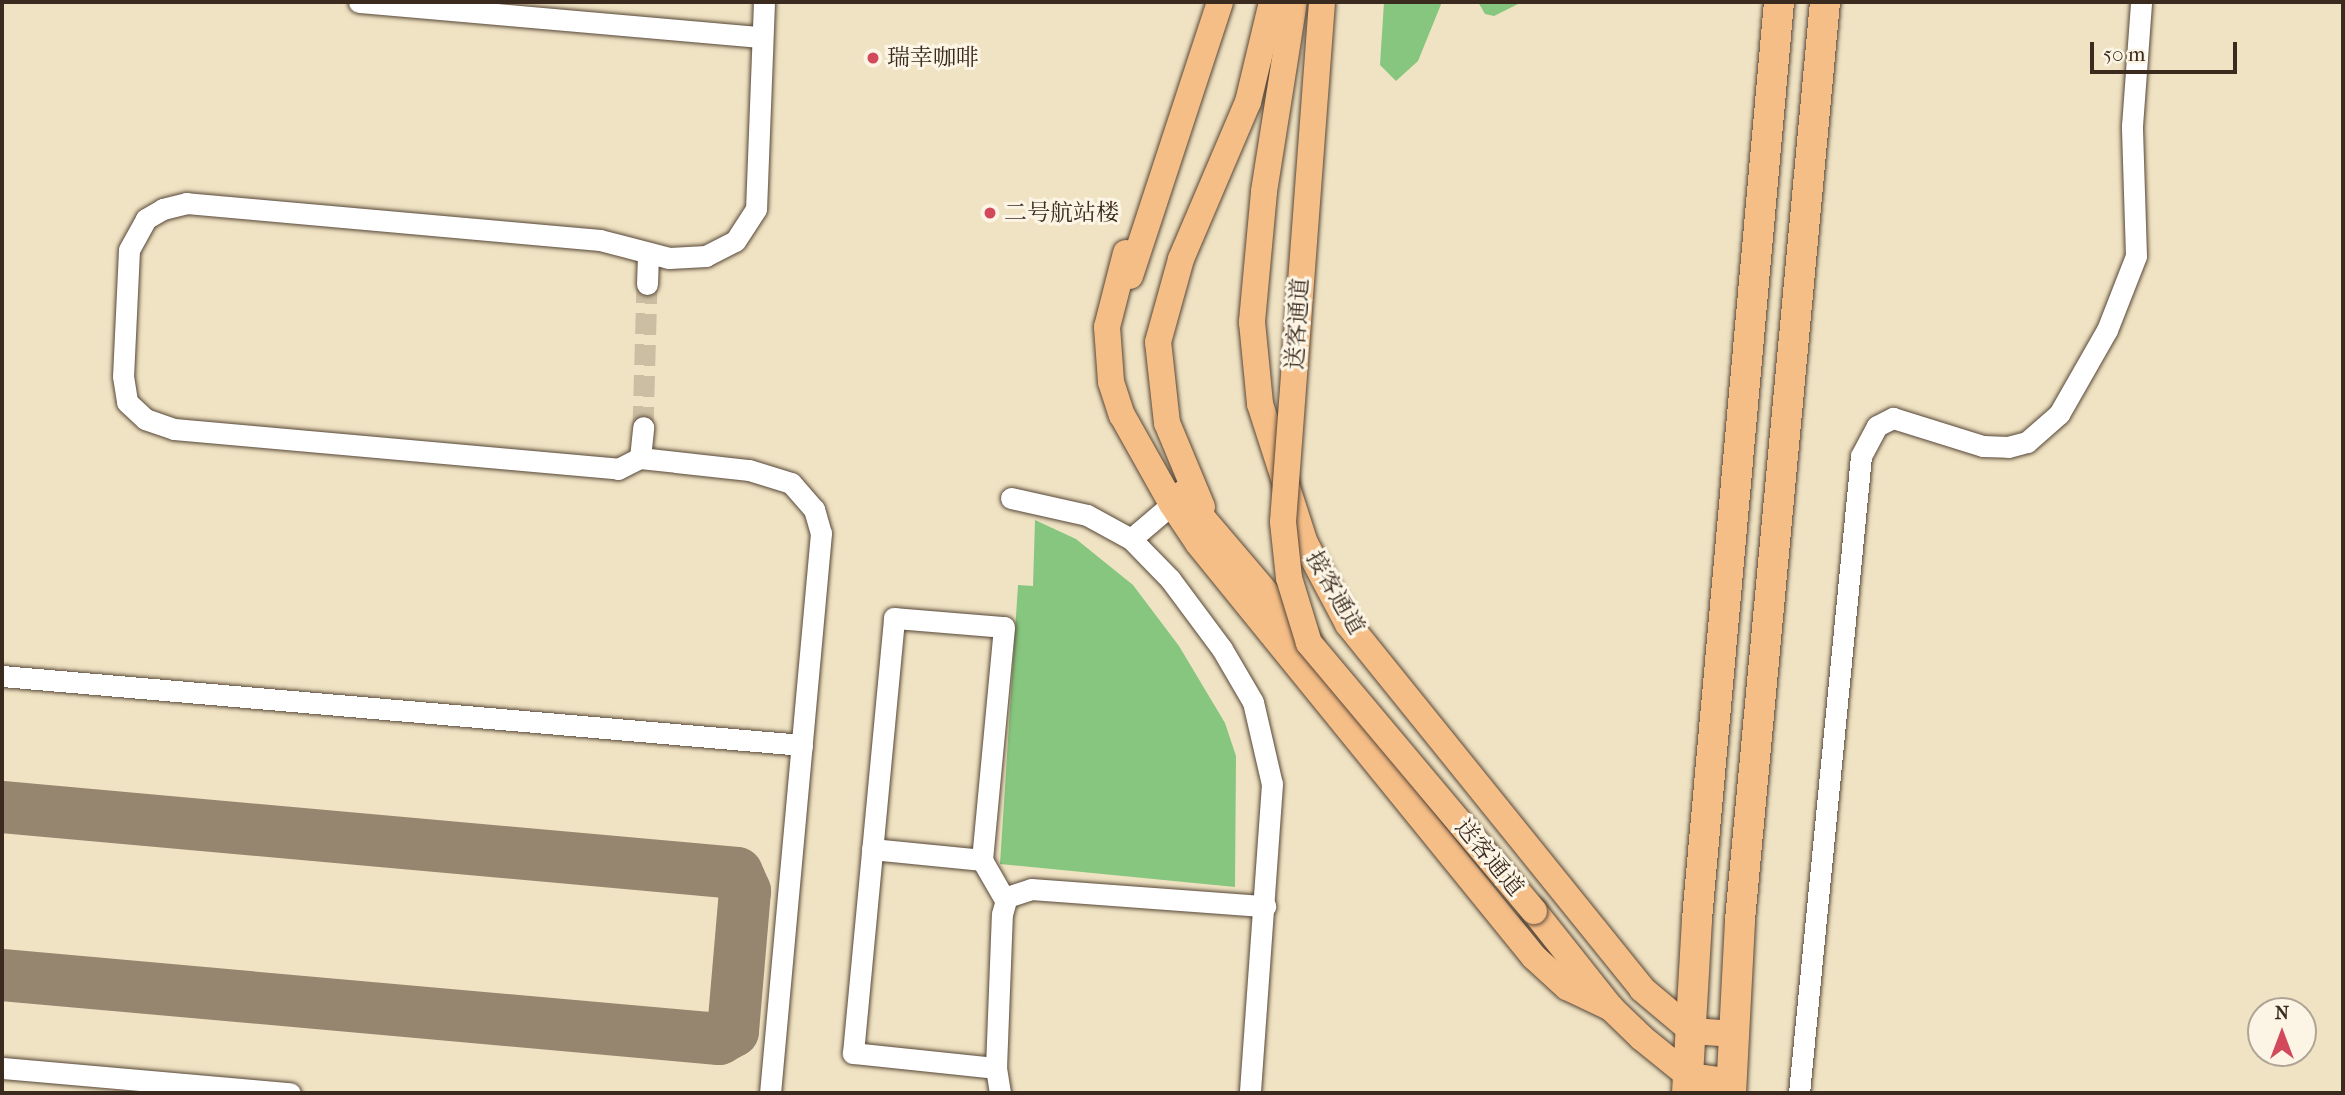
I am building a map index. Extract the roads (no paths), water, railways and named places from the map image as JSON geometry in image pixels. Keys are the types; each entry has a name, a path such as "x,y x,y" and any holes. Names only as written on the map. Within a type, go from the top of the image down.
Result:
{"highway":[{"path":"1688,1084 1697,919 1779,2"},
{"path":"1732,1088 1740,920 1825,2"}],"main road":[{"name":"送客通道","path":"1220,2 1122,302 1115,347 1124,395 1143,439 1169,479 1534,911 1611,1008"},
{"name":"送客通道","path":"1211,527 1173,445 1163,402 1158,342 1181,259 1221,175 1248,102 1272,2"},
{"name":"接客通道","path":"1294,2 1264,192 1252,322 1260,404 1305,543 1348,624 1621,965 1692,1031"},
{"name":"送客通道","path":"1309,643 1289,578 1283,522 1322,2"},
{"path":"1126,253 1107,327 1111,382 1122,415 1172,504 1198,543 1534,957 1575,993 1611,1008 1688,1084 1732,1088"},
{"path":"1692,1031 1735,1034"}],"street":[{"path":"359,2 761,37"},
{"path":"764,2 756,209 735,241 706,256 648,256 600,240 187,204 163,209 146,219 129,250 123,376 127,402 145,419 174,429 618,469 640,458 769,474 791,483 814,509 821,533 770,1093"},
{"path":"1799,1093 1861,456 1877,426 1893,418 1983,446 2008,447 2026,442 2059,414 2107,330 2136,256 2132,126 2141,2"},
{"path":"647,284 648,256"},
{"path":"640,458 643,427"},
{"path":"1011,498 1087,515 1131,539 1170,579 1222,649 1245,686 1262,725 1272,784 1250,1093"},
{"path":"1131,539 1172,504"},
{"path":"996,1068 853,1053 894,618 1003,627 982,860 1005,900 996,1068 1000,1093"},
{"path":"2,676 802,745"},
{"path":"872,849 982,860"},
{"path":"1005,900 1031,889 1265,906"},
{"path":"2,1068 148,1087 290,1093"}],"tunnel":[{"path":"643,427 647,284"}],"place":[{"name":"瑞幸咖啡","path":"873,58"},
{"name":"二号航站楼","path":"990,213"}]}
